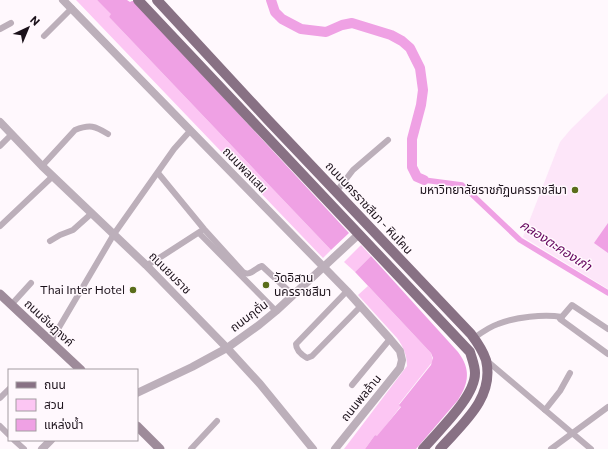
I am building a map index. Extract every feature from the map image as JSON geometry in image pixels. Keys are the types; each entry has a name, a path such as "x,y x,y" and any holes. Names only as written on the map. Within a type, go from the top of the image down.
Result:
{"main road":[{"name":"ถนนนครราชสีมา - หินโคน","path":"139,0 470,352 475,373 473,386 467,398 423,449"},
{"name":"ถนนนครราชสีมา - หินโคน","path":"159,1 474,338 480,347 486,360 487,379 485,391 480,402 472,413 440,449"},
{"path":"359,234 368,226"},
{"name":"ถนนอัษฎางค์","path":"0,294 80,369"},
{"path":"138,427 160,449"}],"street":[{"name":"ถนนพลแสน","path":"63,0 347,291 400,351 402,360"},
{"path":"44,36 72,8"},
{"path":"0,29 11,23"},
{"name":"ถนนยมราช","path":"0,122 42,166 146,265 227,348 260,384 313,449"},
{"path":"42,166 75,130 92,126 108,134"},
{"path":"51,341 114,234 174,149 190,131"},
{"path":"0,146 11,135"},
{"path":"336,192 352,170 388,140"},
{"path":"158,173 202,231 276,311"},
{"path":"0,226 53,176"},
{"path":"50,241 73,230 92,213"},
{"path":"146,265 202,231"},
{"path":"202,231 245,273 249,274 262,266 293,295"},
{"name":"ถนนกุดั่น","path":"138,393 192,367 227,348 276,311 359,234"},
{"path":"12,305 31,284"},
{"path":"347,291 296,344 301,353 307,358 312,356 361,306"},
{"path":"608,329 572,305 560,319 608,354"},
{"path":"474,338 492,326 508,321 545,316 562,316"},
{"path":"352,385 390,339"},
{"name":"ถนนพลล้าน","path":"335,449 400,368 402,360"},
{"path":"486,360 591,449"},
{"path":"545,410 560,391 570,373"},
{"path":"0,398 8,390"},
{"path":"551,449 573,434 608,406"},
{"path":"190,449 217,421"},
{"path":"0,426 8,434"},
{"path":"15,441 24,449"},
{"path":"42,449 51,441"}],"shaded area":[{"name":"มหาวิทยาลัยราชภัฏนครราชสีมา","path":"608,93 608,289 523,237 560,142 571,129"}],"green space":[{"path":"76,0 97,0 112,14 109,17 331,250 323,258"},
{"path":"361,245 371,256 355,272 344,262"},
{"path":"368,286 431,353 433,361 399,404 401,406 377,437 375,435 365,449 344,449 407,366 403,347 397,338 358,295"}],"water":[{"path":"97,0 134,1 349,233 331,250 109,17 111,14"},
{"path":"608,223 608,253 594,243"},
{"path":"371,256 458,352 467,370 466,382 462,394 416,449 365,449 375,435 377,436 401,407 399,405 431,365 433,358 431,353 355,272"}],"waterway":[{"name":"คลองตะคองเก่า","path":"271,0 275,12 282,19 301,29 326,32 342,25 352,23 391,35 402,41 410,48 420,68 423,90 421,105 412,139 412,167 417,177 424,180"},
{"name":"คลองตะคองเก่า","path":"424,180 462,185 520,240 608,293"}],"place":[{"name":"มหาวิทยาลัยราชภัฏนครราชสีมา","path":"575,190"},
{"name":"วัดอิสาน นครราชสีมา","path":"266,285"},
{"name":"Thai Inter Hotel","path":"133,290"}]}
